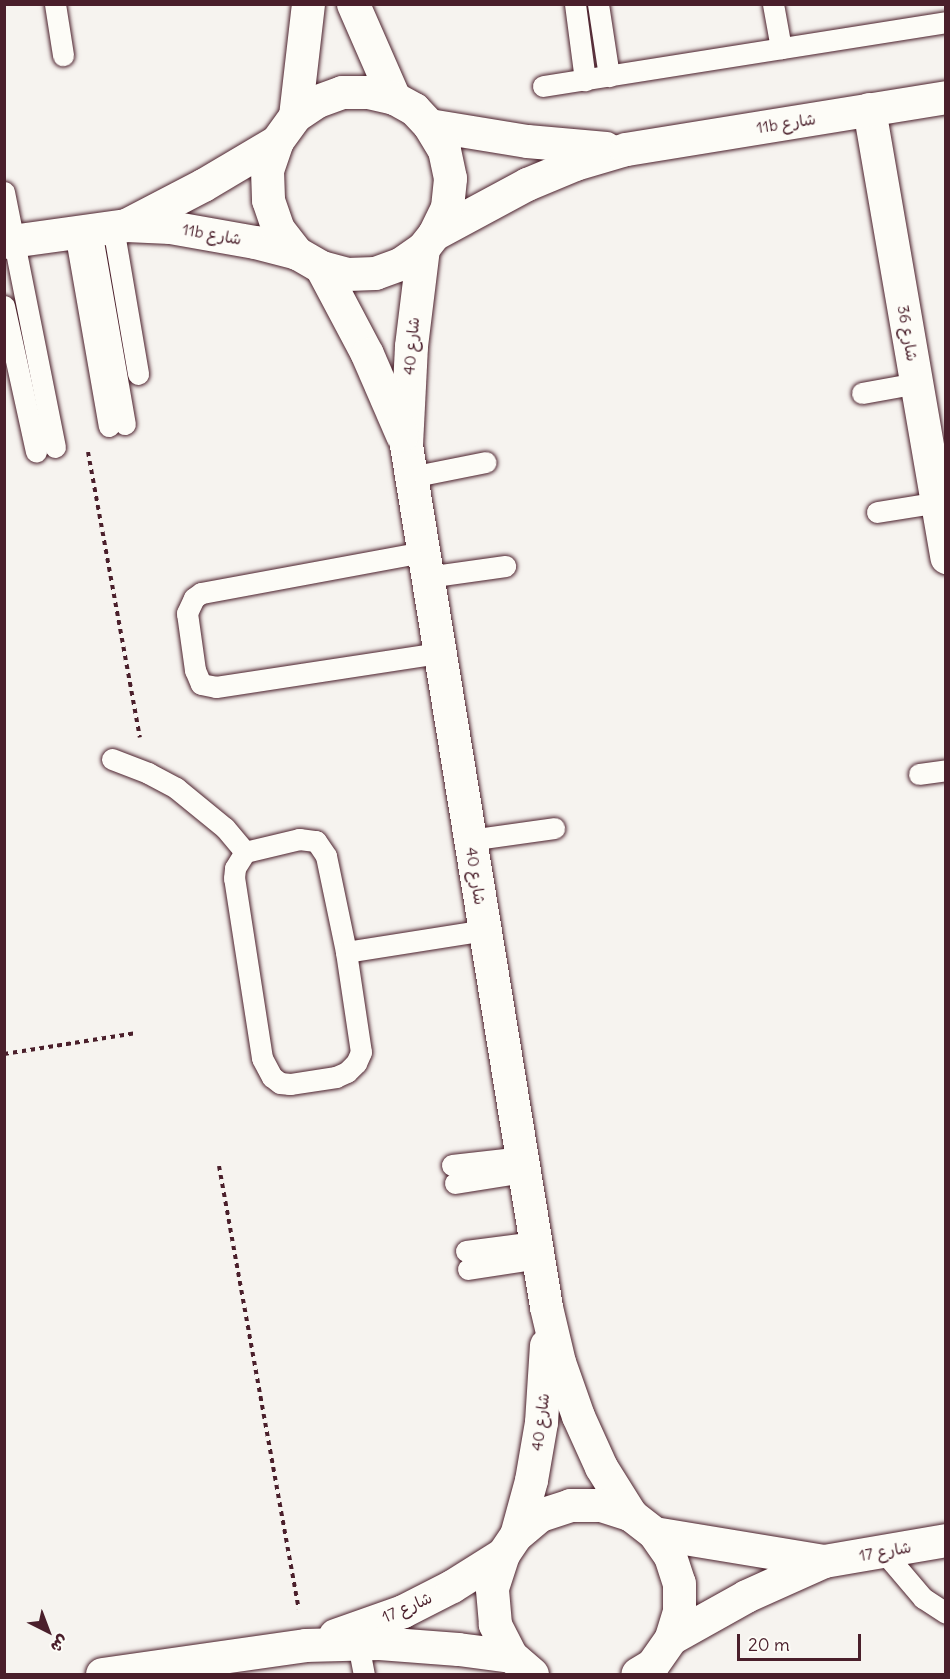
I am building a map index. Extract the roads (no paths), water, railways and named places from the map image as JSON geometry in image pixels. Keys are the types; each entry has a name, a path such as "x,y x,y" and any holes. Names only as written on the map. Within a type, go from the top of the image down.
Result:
{"street":[{"path":"286,128 317,101 342,92 368,92 394,98 414,109 429,125 444,150 450,178 447,207 429,241 400,264 375,273 347,274 309,260 278,229 268,200 267,170 286,128 308,4"},
{"path":"353,4 394,98"},
{"name":"11b شارع","path":"429,241 480,207 527,184 575,164 626,149 945,97"},
{"name":"شارع 36","path":"869,109 917,383 941,502 945,556"},
{"name":"11b شارع","path":"429,125 527,141 626,149"},
{"name":"11b شارع","path":"101,228 203,185 286,128"},
{"name":"11b شارع","path":"9,242 101,228 212,233 309,260"},
{"name":"شارع 40","path":"429,241 411,346 406,445 546,1307 559,1362 578,1416 602,1467 643,1524 670,1556 679,1582 679,1611 671,1638"},
{"name":"شارع 40","path":"309,260 367,354 406,445"},
{"name":"شارع 40","path":"521,1665 495,1624 492,1588 531,1480 541,1422 546,1365 546,1307"},
{"name":"شارع 17","path":"102,1674 178,1668 305,1645 403,1611 452,1586 509,1545 540,1515 570,1505 601,1505 643,1524 824,1561"},
{"name":"شارع 17","path":"671,1638 746,1596 824,1561 945,1540"},
{"path":"637,1674 651,1665 671,1638"},
{"name":"شارع 17","path":"305,1645 361,1659 458,1648 521,1665"}],"lane":[{"path":"55,4 63,55"},
{"path":"575,4 585,80"},
{"path":"598,4 609,76"},
{"path":"773,4 781,48"},
{"path":"543,86 945,22"},
{"path":"4,192 9,242 46,450 4,306"},
{"path":"101,228 138,374"},
{"path":"101,228 117,425"},
{"path":"862,393 917,383"},
{"path":"411,477 486,462"},
{"path":"877,512 941,502"},
{"path":"439,653 216,687 201,684 195,670 187,614 194,598 201,593 425,565 505,566"},
{"path":"112,759 148,773 176,788 225,828 245,852"},
{"path":"919,774 945,770"},
{"path":"470,840 554,828"},
{"path":"299,839 316,841 322,848 346,952 361,1040 361,1052 356,1064 347,1072 336,1077 280,1083 265,1068 234,878 235,868 245,852 299,839"},
{"path":"346,952 485,930"},
{"path":"453,1174 523,1164"},
{"path":"467,1260 537,1250"},
{"path":"883,1551 923,1598 945,1612"}]}
